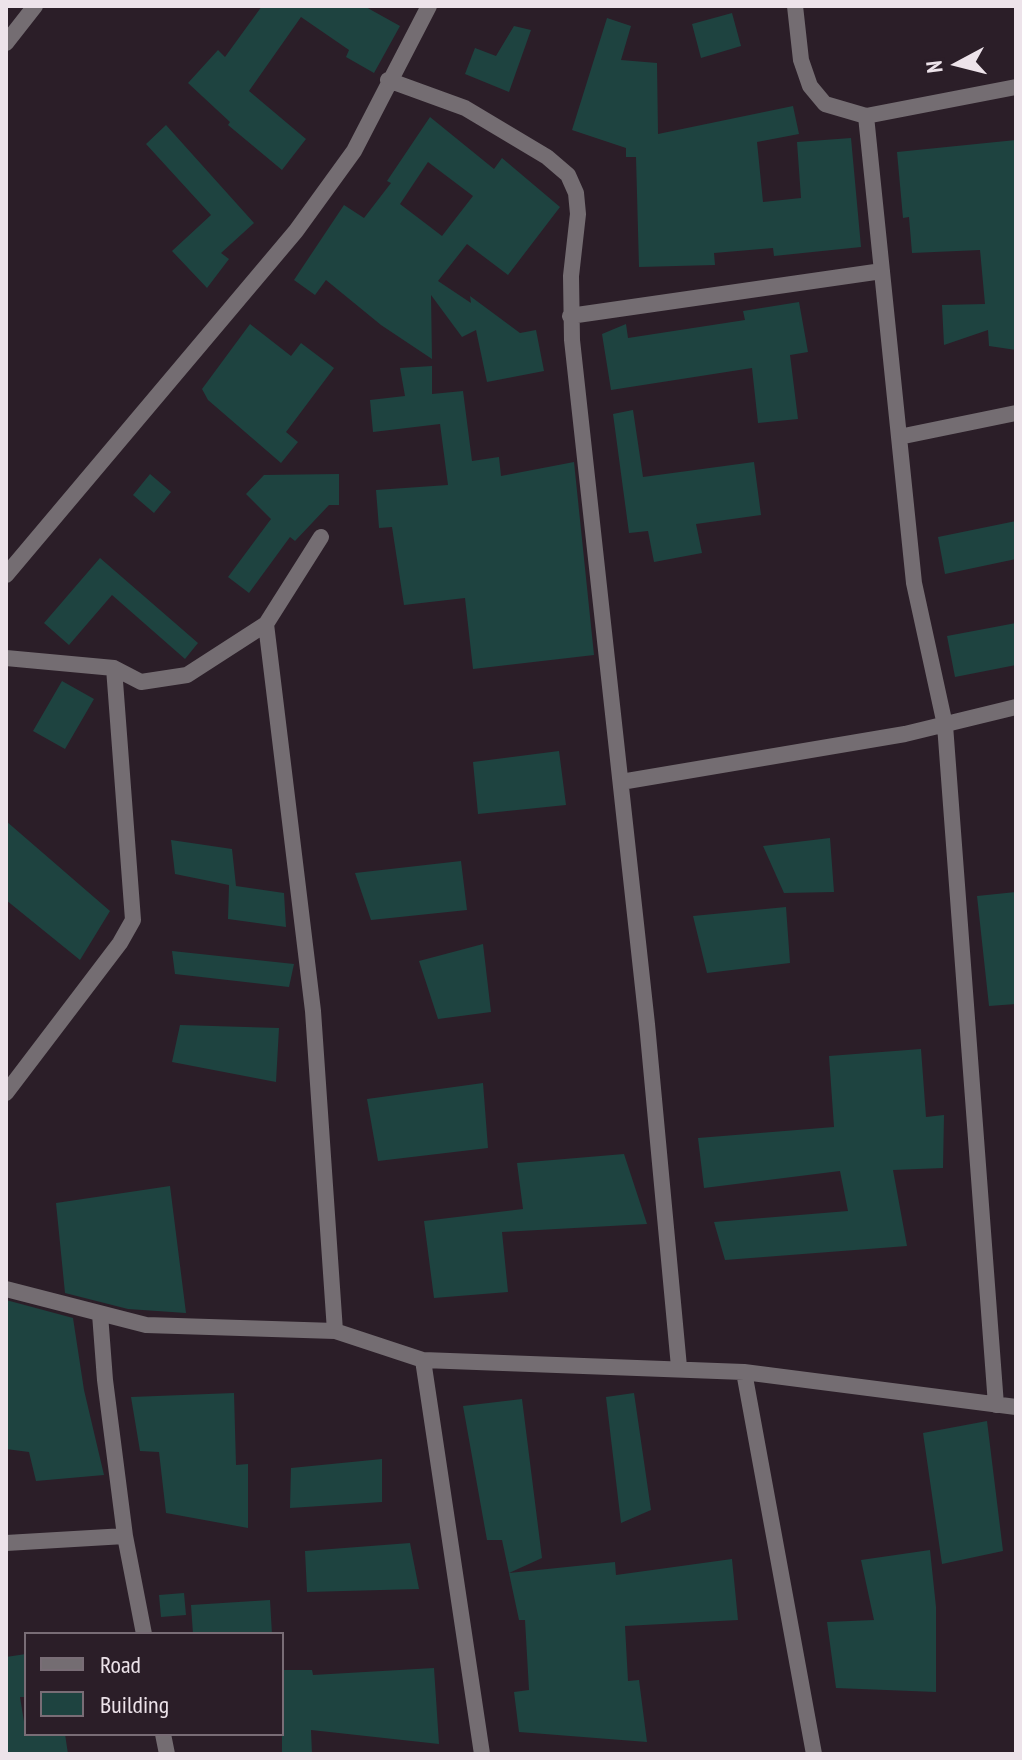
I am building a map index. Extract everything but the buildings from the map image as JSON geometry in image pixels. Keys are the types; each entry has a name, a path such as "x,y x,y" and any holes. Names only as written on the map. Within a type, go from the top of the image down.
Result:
{"street":[{"path":"6,43 35,6"},
{"path":"6,575 296,231 354,151 388,80 425,20 429,6"},
{"path":"795,6 801,60 810,86 825,104 866,116 1016,87"},
{"path":"388,80 465,108 547,157 568,175 576,193 578,214 570,316 621,782 679,1367"},
{"path":"866,116 914,583 945,725 996,1405"},
{"path":"570,316 882,271"},
{"path":"899,437 1016,413"},
{"path":"6,658 114,668 141,682 187,675 266,624 321,537"},
{"path":"266,624 313,1011 335,1331"},
{"path":"6,1093 120,943 133,920 114,668"},
{"path":"621,782 945,725 1016,707"},
{"path":"6,1289 146,1325 335,1331 423,1360 501,1365 679,1367 744,1372 1016,1407"},
{"path":"100,1314 105,1380 125,1536 144,1632"},
{"path":"423,1360 482,1754"},
{"path":"744,1372 814,1754"},
{"path":"6,1543 125,1536"}]}
